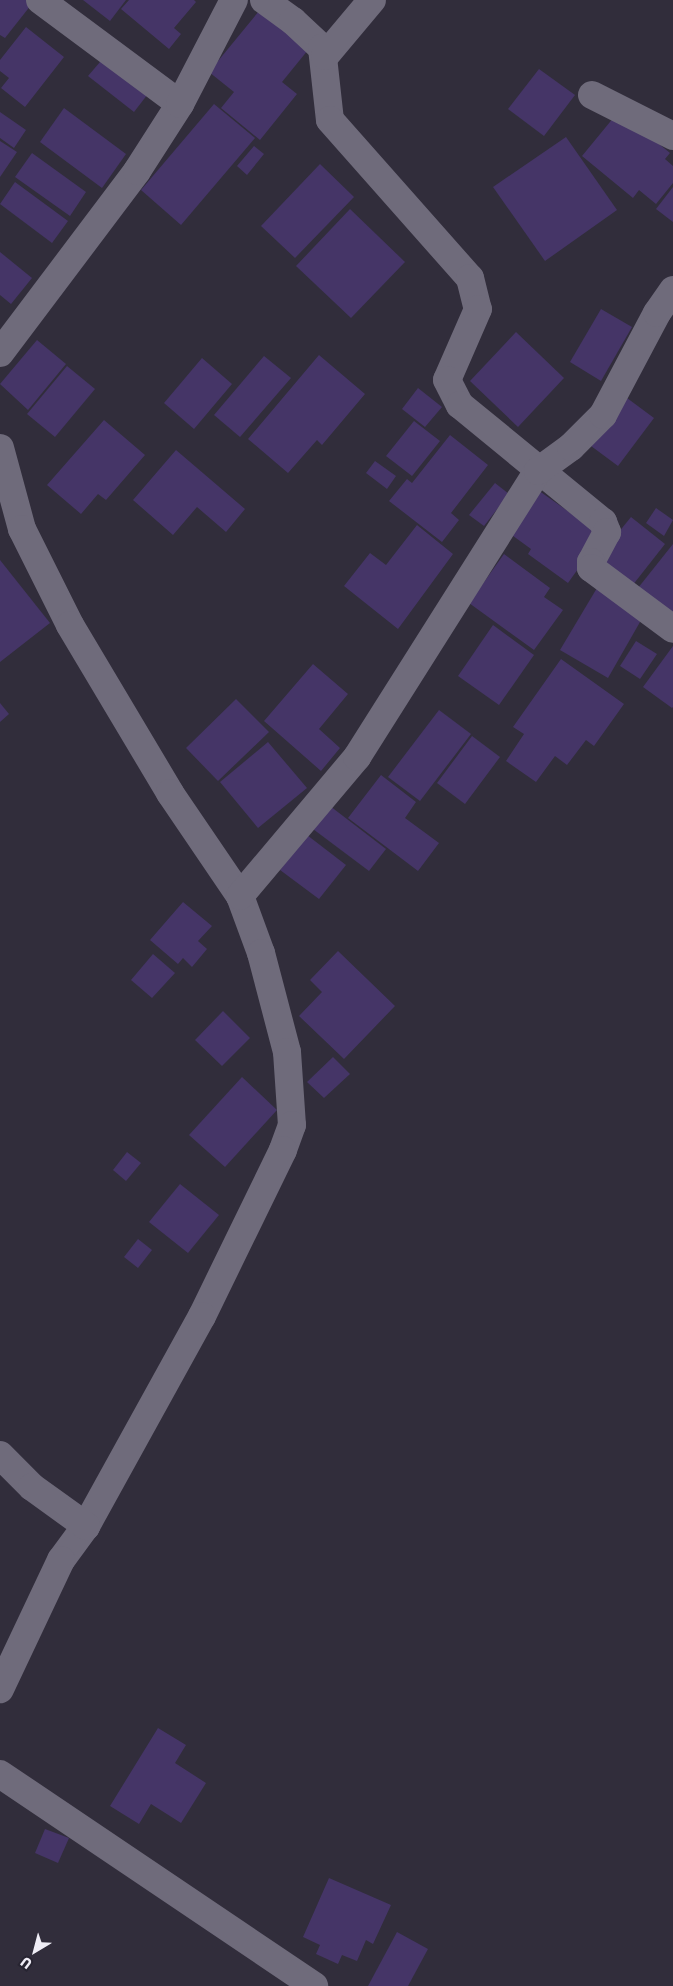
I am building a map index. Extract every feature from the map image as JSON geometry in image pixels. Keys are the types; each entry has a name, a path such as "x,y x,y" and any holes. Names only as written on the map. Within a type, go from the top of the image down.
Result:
{"street":[{"path":"40,0 180,104"},
{"path":"0,353 137,171 180,104 234,0"},
{"path":"264,0 317,41 325,56 330,120 470,278 478,309 447,380 460,405 538,471 603,522 607,532 591,562 591,568 673,629"},
{"path":"325,56 372,0"},
{"path":"592,95 673,136"},
{"path":"240,896 357,757 538,471 571,447 603,415 657,313 673,290"},
{"path":"0,448 22,529 70,624 170,793 240,896 261,953 287,1052 292,1125 283,1150 202,1316 86,1526 61,1560 0,1689"},
{"path":"0,1455 32,1487 86,1526"},
{"path":"0,1774 314,1986"}],"building":[{"path":"0,0 35,0 5,38 0,35"},
{"path":"83,0 126,0 110,21"},
{"path":"129,0 194,0 196,2 174,28 181,34 169,49 121,9"},
{"path":"259,11 308,50 282,82 297,94 260,140 221,108 234,92 209,72"},
{"path":"26,27 64,57 25,107 1,88 9,78 0,71 0,60"},
{"path":"106,55 151,90 134,112 88,76"},
{"path":"539,69 575,95 544,136 508,109"},
{"path":"214,104 255,138 181,225 141,190"},
{"path":"64,108 126,154 102,188 40,142"},
{"path":"619,111 670,153 665,159 673,166 673,183 656,204 639,190 633,198 582,156"},
{"path":"0,112 26,130 14,148 0,138"},
{"path":"566,137 617,210 545,261 493,187"},
{"path":"0,141 17,152 0,177"},
{"path":"254,146 264,154 247,175 237,166"},
{"path":"32,153 86,192 70,216 15,177"},
{"path":"320,164 354,197 295,258 261,226"},
{"path":"15,182 68,221 52,243 0,204"},
{"path":"673,187 673,222 656,209"},
{"path":"350,209 405,262 351,318 296,266"},
{"path":"0,252 32,278 11,304 0,295"},
{"path":"601,309 632,327 601,381 570,362"},
{"path":"516,332 564,378 518,427 470,381"},
{"path":"37,340 66,364 28,410 0,384"},
{"path":"319,355 365,394 322,445 317,440 288,473 248,439"},
{"path":"264,356 291,378 240,437 214,415"},
{"path":"202,358 232,384 194,429 164,403"},
{"path":"67,366 95,389 55,437 27,414"},
{"path":"418,388 442,407 425,427 402,409"},
{"path":"627,398 654,418 618,466 591,446"},
{"path":"104,420 145,455 106,500 98,494 81,514 47,485"},
{"path":"414,421 440,441 412,476 386,456"},
{"path":"450,435 488,465 451,513 459,520 442,542 389,501 407,479 412,483"},
{"path":"176,450 245,509 226,532 197,507 173,535 133,500"},
{"path":"375,461 396,476 387,489 366,473"},
{"path":"495,483 509,494 484,526 469,515"},
{"path":"535,488 602,535 568,583 528,554 531,549 505,530"},
{"path":"656,508 673,520 664,536 646,523"},
{"path":"631,517 665,544 632,586 597,559"},
{"path":"417,525 453,554 398,629 344,586 370,553 386,565"},
{"path":"673,544 673,615 634,593"},
{"path":"504,554 550,588 544,597 563,610 534,650 469,603"},
{"path":"0,560 50,623 0,662"},
{"path":"597,588 644,615 608,678 560,650"},
{"path":"493,625 534,655 499,705 458,676"},
{"path":"636,641 657,654 640,679 620,666"},
{"path":"673,646 673,707 672,708 643,687"},
{"path":"561,659 624,704 594,746 586,740 567,765 555,756 536,782 506,761 524,734 513,727"},
{"path":"313,664 348,694 319,729 340,748 321,771 264,721"},
{"path":"236,699 269,732 218,781 186,748"},
{"path":"0,703 9,714 0,722"},
{"path":"439,710 471,734 420,801 388,777"},
{"path":"472,736 500,757 465,804 437,783"},
{"path":"268,742 307,788 258,828 220,782"},
{"path":"381,775 416,802 405,818 439,843 418,871 348,818"},
{"path":"330,806 386,849 369,871 313,829"},
{"path":"307,835 346,865 319,899 280,870"},
{"path":"183,902 212,926 198,941 207,949 192,967 183,958 178,964 150,940"},
{"path":"338,951 395,1006 344,1059 299,1016 322,992 310,980"},
{"path":"153,954 175,973 152,998 131,980"},
{"path":"223,1011 250,1038 222,1066 195,1040"},
{"path":"333,1057 350,1074 324,1098 307,1082"},
{"path":"242,1077 277,1110 225,1167 189,1135"},
{"path":"127,1152 141,1163 126,1181 113,1170"},
{"path":"180,1184 219,1215 188,1253 149,1222"},
{"path":"138,1239 152,1250 138,1268 124,1257"},
{"path":"158,1728 186,1745 175,1763 206,1783 181,1823 151,1804 139,1824 110,1806"},
{"path":"45,1829 69,1838 58,1863 35,1853"},
{"path":"329,1878 391,1905 373,1944 366,1940 357,1961 342,1955 338,1964 316,1954 320,1945 303,1937"},
{"path":"397,1932 428,1949 408,1986 368,1986"}]}
